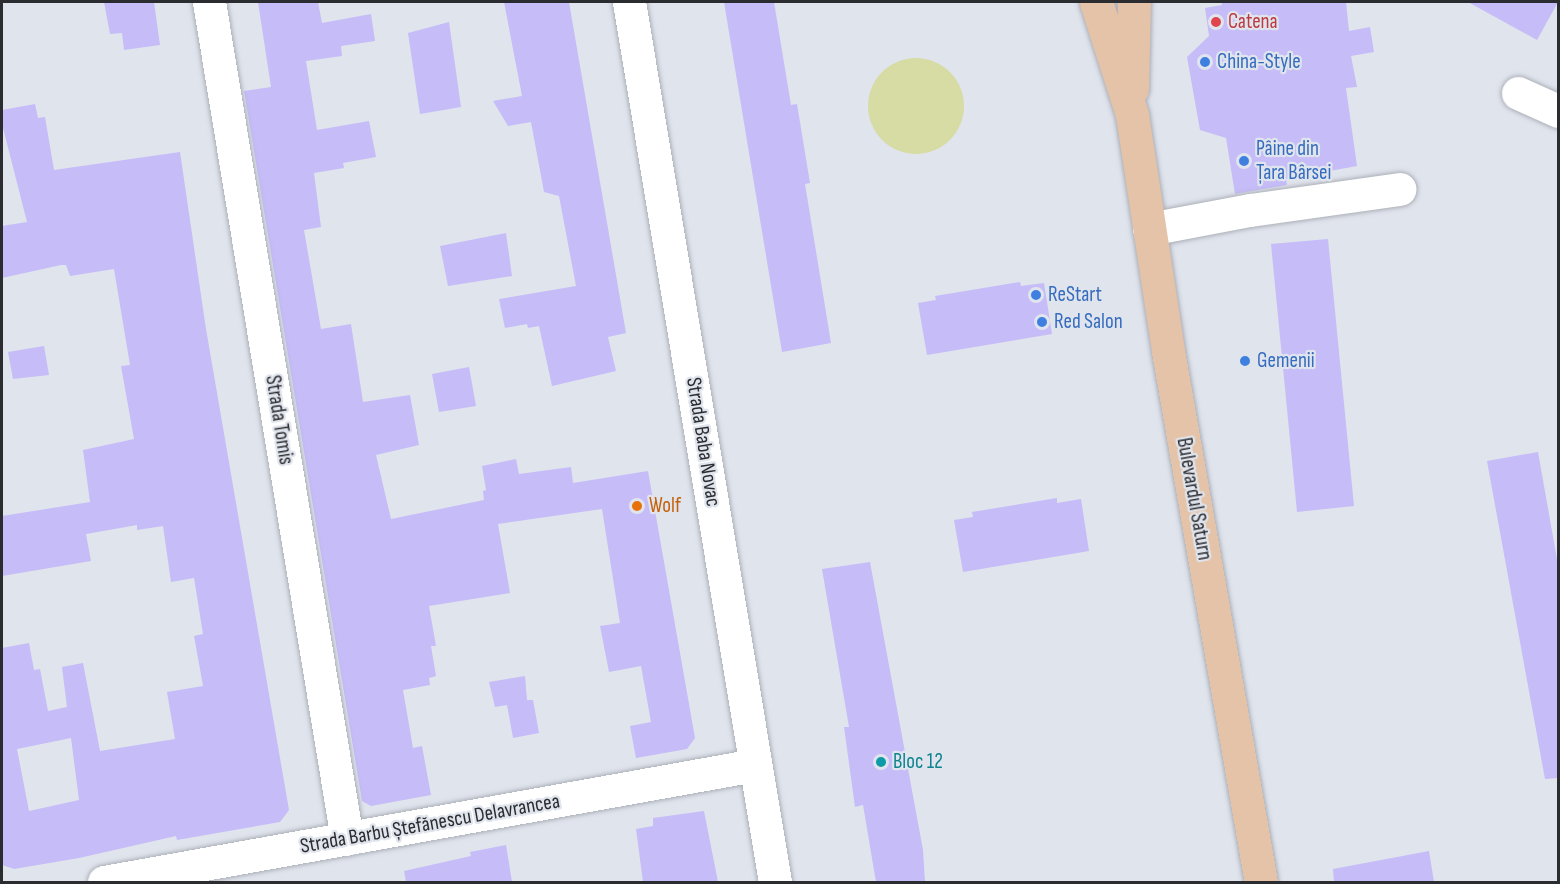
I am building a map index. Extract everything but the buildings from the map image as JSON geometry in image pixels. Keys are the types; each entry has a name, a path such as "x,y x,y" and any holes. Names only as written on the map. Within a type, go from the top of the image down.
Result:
{"main road":[{"name":"Bulevardul Saturn","path":"1096,2 1132,115 1149,229 1262,882"},
{"name":"Bulevardul Saturn","path":"1132,115 1134,2"}],"street":[{"name":"Strada Tomis","path":"209,2 347,839"},
{"name":"Strada Baba Novac","path":"629,2 775,882"},
{"path":"1518,93 1558,111"},
{"path":"1149,229 1251,210 1400,189"},
{"name":"Strada Barbu Ștefănescu Delavrancea","path":"104,882 755,765"}],"green space":[{"path":"916,58 934,62 950,72 960,88 964,106 960,124 950,140 934,150 916,154 898,150 882,140 872,124 868,106 872,88 882,72 898,62"}],"place":[{"name":"Catena","path":"1216,22"},
{"name":"China-Style","path":"1205,62"},
{"name":"Pâine din Țara Bârsei","path":"1244,161"},
{"name":"ReStart","path":"1036,295"},
{"name":"Red Salon","path":"1042,322"},
{"name":"Gemenii","path":"1245,361"},
{"name":"Wolf","path":"637,506"},
{"name":"Bloc 12","path":"881,762"}]}
